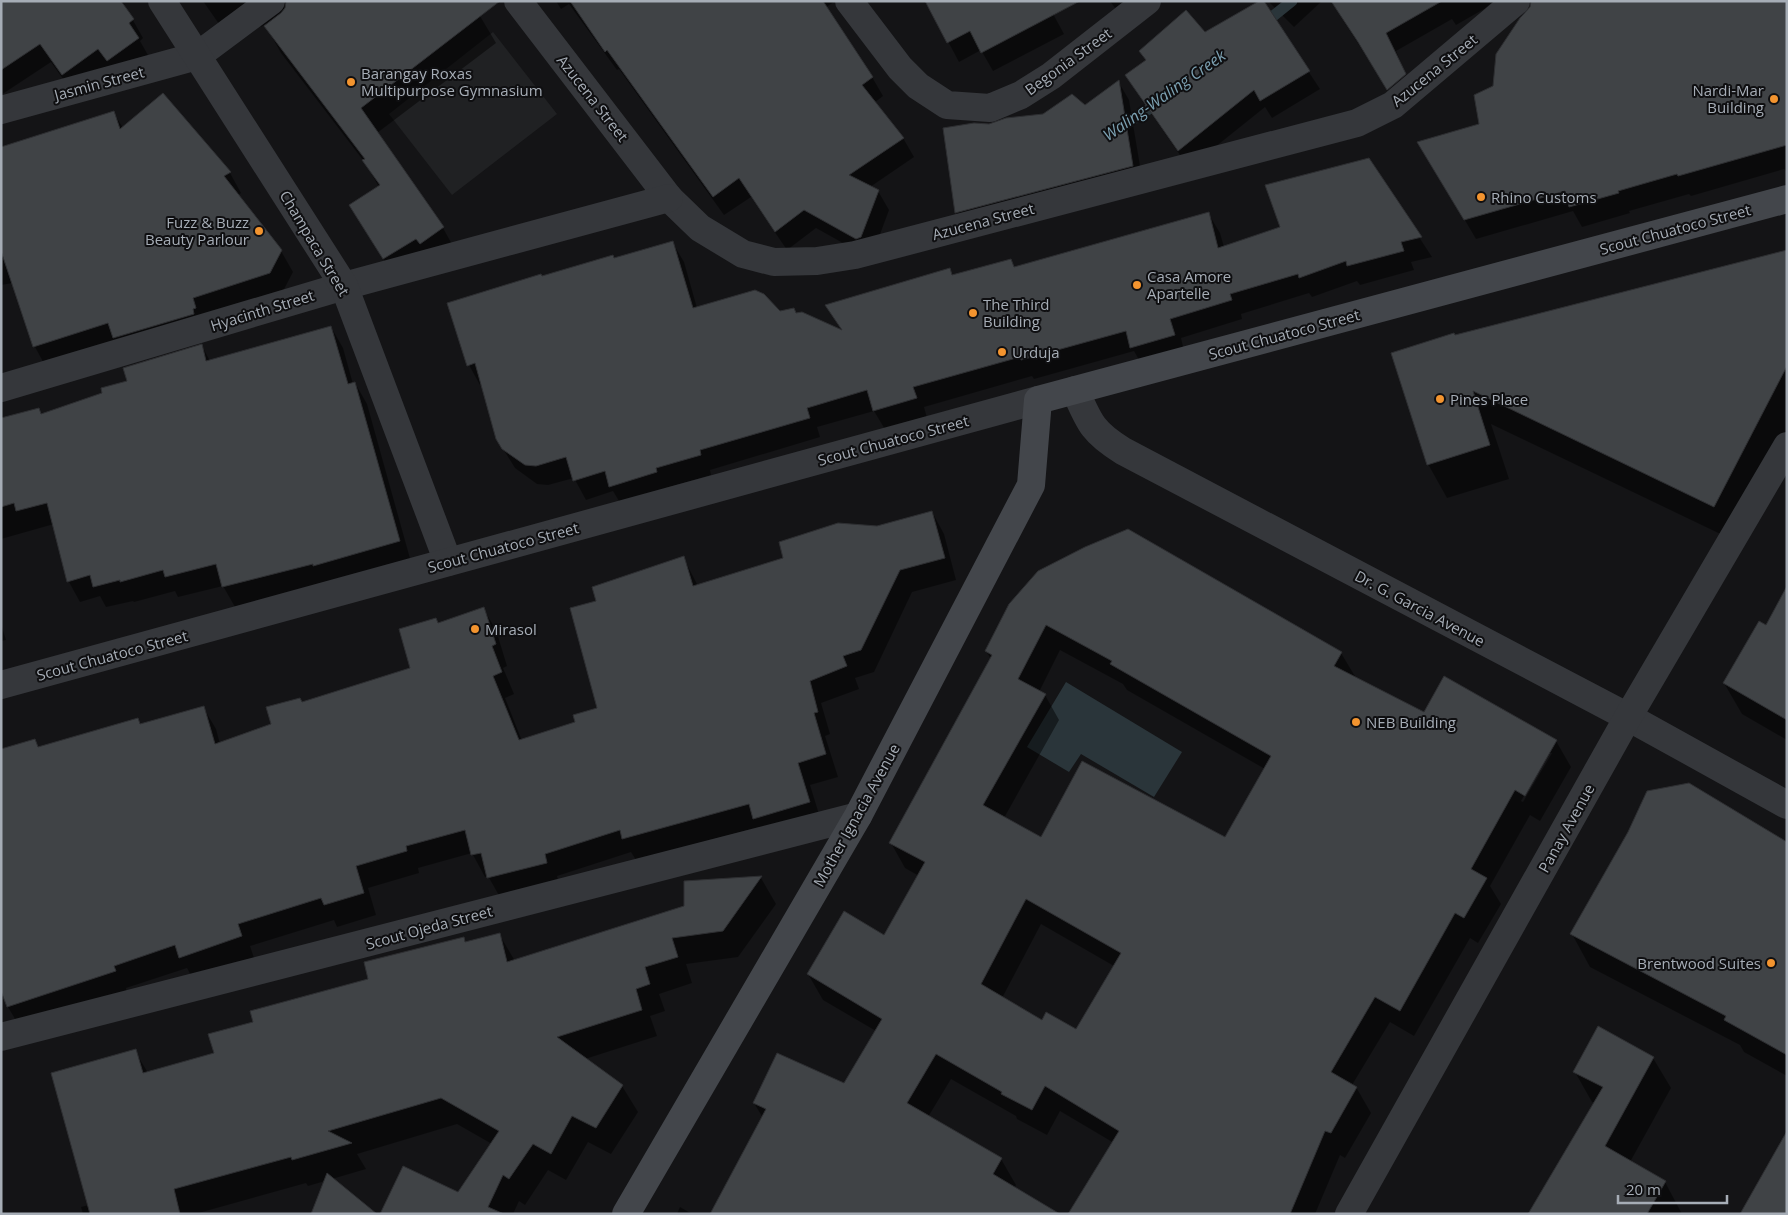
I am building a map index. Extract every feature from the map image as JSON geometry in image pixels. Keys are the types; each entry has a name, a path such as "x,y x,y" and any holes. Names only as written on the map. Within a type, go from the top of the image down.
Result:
{"main road":[{"name":"Scout Chuatoco Street","path":"1038,400 1787,199"},
{"name":"Mother Ignacia Avenue","path":"626,1214 858,816 1031,485 1038,400"}],"street":[{"name":"Champaca Street","path":"162,1 344,286 448,562"},
{"path":"197,56 271,1"},
{"name":"Azucena Street","path":"518,1 669,198 700,228 744,254 774,262 817,260 855,255 1357,123 1393,105 1516,1"},
{"name":"Begonia Street","path":"849,1 900,68 918,86 947,104 990,108 1021,95 1051,76 1147,1"},
{"name":"Jasmin Street","path":"1,110 197,56"},
{"name":"Hyacinth Street","path":"1,388 344,286 669,198"},
{"name":"Dr. G. Garcia Avenue","path":"1075,390 1090,425 1106,441 1123,452 1628,717 1787,805"},
{"name":"Scout Chuatoco Street","path":"1,685 1038,400"},
{"name":"Panay Avenue","path":"1349,1214 1628,717 1787,446"},
{"name":"Scout Ojeda Street","path":"1,1037 858,816"}],"shaded area":[{"path":"493,32 557,114 452,195 389,114"},
{"path":"1066,682 1182,752 1154,797 1081,754 1069,772 1027,747"}],"building":[{"path":"1,1 121,1 134,19 129,23 139,38 107,61 98,49 62,75 40,44 1,70"},
{"name":"Barangay Roxas Multipurpose Gymnasium","path":"286,1 500,1 361,108 444,227 420,244 416,239 383,259 349,205 380,185 362,160 365,159 264,26 281,13 285,8"},
{"path":"570,1 823,1 873,77 862,85 904,138 849,175 879,190 861,237 856,239 804,210 775,232 739,178 713,197 607,50 605,52"},
{"path":"925,1 1080,1 981,53 970,31 947,43"},
{"path":"1259,1 1264,1 1310,71 1260,101 1254,90 1178,151 1125,75 1146,60 1139,51 1186,10 1205,32"},
{"path":"1331,1 1442,1 1386,33 1406,74 1387,90"},
{"path":"1531,1 1787,1 1787,145 1678,176 1677,174 1569,207 1565,191 1464,220 1417,142 1479,124 1474,95 1493,86 1496,54 1520,18 1530,7"},
{"path":"1119,80 1133,166 955,213 943,128 974,123 989,124 1006,118 1043,114 1072,94 1085,105"},
{"path":"163,93 231,172 224,176 282,250 270,273 193,298 196,308 193,309 194,314 113,338 108,323 33,347 1,251 1,147 114,111 120,129"},
{"path":"1369,158 1422,237 1401,242 1404,251 1347,266 1346,261 1299,278 1298,274 1230,294 1232,300 1170,319 1175,335 1130,348 1126,331 1021,360 1020,357 913,387 917,398 873,411 867,390 807,408 810,418 700,450 701,455 656,468 657,472 609,487 605,471 573,481 566,457 536,466 525,465 502,449 496,439 475,363 467,366 447,303 541,274 542,276 613,255 614,258 673,241 693,308 755,290 764,294 780,311 794,308 796,313 802,312 842,330 825,305 950,268 952,275 1011,259 1014,267 1209,212 1218,248 1280,227 1265,185"},
{"path":"1787,250 1787,366 1714,507 1473,391 1490,445 1427,465 1391,353 1454,333 1455,335"},
{"path":"331,326 348,384 355,382 400,541 313,566 313,564 222,587 216,564 165,577 163,570 120,582 120,580 93,587 90,575 67,582 47,503 16,511 14,503 1,507 1,418 39,408 41,414 102,393 101,388 127,381 123,368 202,344 206,361"},
{"path":"932,511 945,558 900,570 861,650 843,656 847,666 810,681 818,712 814,713 826,754 798,763 810,802 753,819 749,804 622,839 620,830 545,854 547,863 487,878 481,853 471,855 465,830 406,846 407,851 356,866 364,893 324,905 321,898 238,924 242,936 179,958 175,945 114,966 116,971 7,1007 1,991 1,749 35,739 38,747 138,718 140,724 204,706 215,744 271,724 266,707 300,698 302,702 410,668 399,629 436,618 438,623 484,607 496,644 492,646 502,672 493,676 519,740 575,722 573,715 597,708 570,608 596,601 592,587 684,556 693,586 783,558 779,542 838,523 877,526"},
{"path":"1128,529 1342,652 1334,666 1424,712 1444,676 1557,740 1525,796 1515,790 1471,869 1487,878 1464,918 1455,913 1400,1011 1375,997 1331,1072 1357,1087 1331,1133 1325,1131 1290,1214 1068,1214 1119,1131 1045,1086 1032,1110 1001,1094 1002,1092 936,1054 907,1103 1002,1158 993,1174 1060,1214 710,1214 766,1109 753,1103 777,1053 844,1083 882,1019 807,974 844,911 884,935 925,862 889,843 992,655 985,651 1009,604 1038,571 1085,547","holes":["1046,625 1112,661 1110,664 1271,756 1225,837 1082,761 1041,837 983,805 1046,694 1018,679","1026,899 1121,953 1076,1029 1046,1012 1042,1020 981,984"]},
{"path":"1787,586 1787,720 1723,683 1759,621 1766,625"},
{"path":"1689,783 1787,842 1787,1055 1724,1020 1726,1016 1570,934 1628,832 1647,791"},
{"path":"762,876 723,931 672,938 678,957 645,967 650,984 636,989 642,1010 557,1037 623,1085 596,1128 572,1116 551,1154 533,1144 509,1179 503,1175 488,1207 504,1214 380,1214 403,1166 458,1192 499,1131 441,1098 328,1131 352,1143 292,1160 291,1157 174,1189 180,1214 90,1214 51,1073 136,1049 143,1073 214,1053 208,1034 253,1022 250,1011 368,979 364,962 464,937 465,942 500,933 507,962 684,906 684,881"},
{"path":"1598,1026 1654,1057 1605,1146 1666,1181 1647,1214 1528,1214 1603,1087 1573,1072"},
{"path":"1787,1131 1787,1214 1740,1214"},
{"path":"327,1173 377,1214 311,1214"}],"waterway":[{"name":"Waling-Waling Creek","path":"1262,25 1292,1"},
{"name":"Waling-Waling Creek","path":"1114,132 1161,101"}],"place":[{"name":"Barangay Roxas Multipurpose Gymnasium","path":"351,82"},
{"name":"Nardi-Mar Building","path":"1774,99"},
{"name":"Rhino Customs","path":"1481,197"},
{"name":"Fuzz & Buzz Beauty Parlour","path":"259,231"},
{"name":"Casa Amore Apartelle","path":"1137,285"},
{"name":"The Third Building","path":"973,313"},
{"name":"Urduja","path":"1002,352"},
{"name":"Pines Place","path":"1440,399"},
{"name":"Mirasol","path":"475,629"},
{"name":"NEB Building","path":"1356,722"},
{"name":"Brentwood Suites","path":"1771,963"}]}
